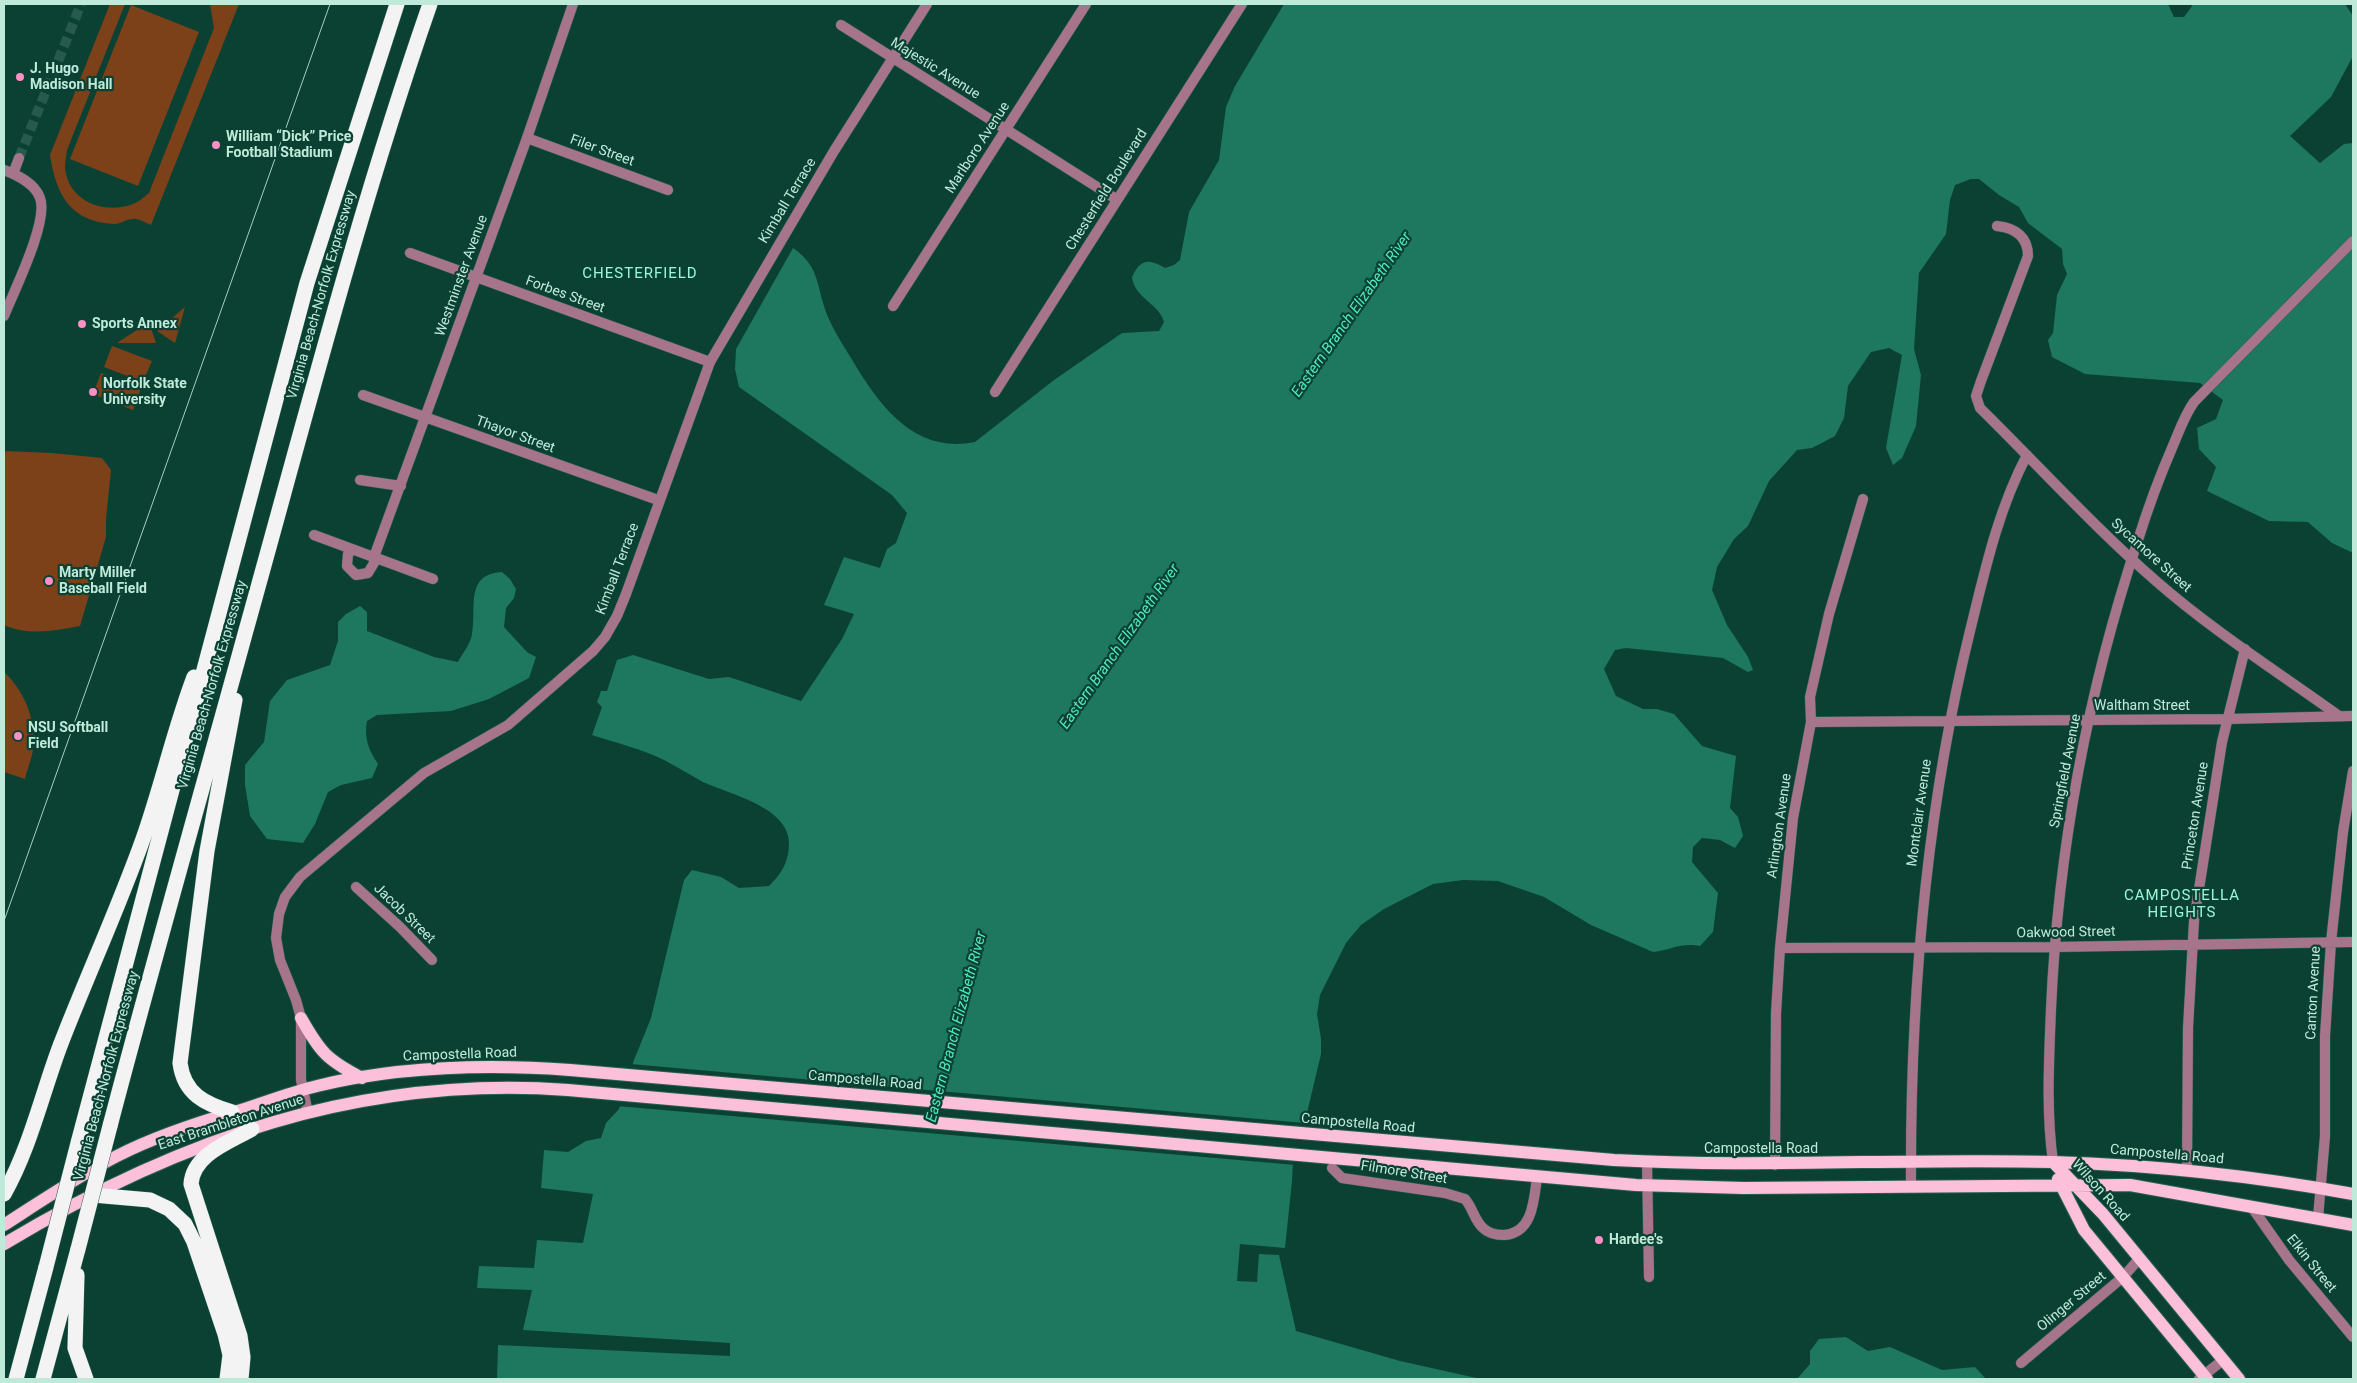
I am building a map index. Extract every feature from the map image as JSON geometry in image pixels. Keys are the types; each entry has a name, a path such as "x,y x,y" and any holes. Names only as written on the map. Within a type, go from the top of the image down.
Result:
{"highway":[{"name":"Virginia Beach-Norfolk Expressway","path":"16,1379 307,283 396,4"},
{"name":"Virginia Beach-Norfolk Expressway","path":"43,1379 168,905 245,634 351,247 430,4"},
{"path":"4,1194 19,1163 65,1033 135,860 154,806 180,715 224,596"},
{"path":"232,1112 209,1105 193,1094 182,1076 180,1063 206,860 245,634"},
{"path":"241,1379 243,1358 240,1336 191,1184 195,1168 202,1159 252,1129"},
{"path":"92,1196 150,1200 169,1209 185,1224 194,1242 226,1334 230,1355 227,1379"},
{"path":"78,1249 75,1341 79,1364 86,1379"},
{"path":"9,1379 26,1339"}],"main road":[{"path":"301,1018 317,1046 329,1059 362,1078"},
{"name":"Campostella Road","path":"362,1078 424,1070 535,1068 1647,1162 1775,1165 2053,1162 2186,1170 2353,1194"},
{"name":"East Brambleton Avenue","path":"4,1225 116,1156 155,1139 232,1112 302,1091 362,1078"},
{"name":"East Brambleton Avenue","path":"4,1244 92,1196 162,1161 252,1129 308,1113 366,1101 418,1092 466,1088 534,1088 1537,1177"},
{"name":"Wilson Road","path":"2053,1162 2076,1184 2239,1379"},
{"name":"Wilson Road","path":"2053,1162 2060,1185 2084,1230 2204,1378"},
{"path":"1537,1177 1648,1186 1744,1188 2076,1184 2139,1186 2353,1225"}],"street":[{"name":"Westminster Avenue","path":"374,557 527,138 573,4"},
{"name":"Kimball Terrace","path":"308,1113 302,1091 301,1018 280,960 276,938 279,914 285,897 300,877 417,779 449,757 508,725 593,651 605,637 617,616 710,362 834,151 927,4"},
{"name":"Marlboro Avenue","path":"893,306 1086,4"},
{"name":"Chesterfield Boulevard","path":"995,392 1116,199 1242,4"},
{"name":"Majestic Avenue","path":"841,25 1116,199"},
{"name":"Filer Street","path":"527,138 668,190"},
{"path":"4,316 39,228 42,206 36,190 8,172 19,158"},
{"name":"Sycamore Street","path":"1997,226 2016,231 2026,242 2028,248 2026,264 1976,396 1980,408 2060,491 2157,582 2245,650 2339,716"},
{"name":"Springfield Avenue","path":"2053,1162 2049,1123 2049,1056 2054,947 2065,851 2089,720 2117,605 2131,558 2160,476 2187,412 2194,402 2353,241"},
{"name":"Forbes Street","path":"410,253 710,362"},
{"name":"Thayor Street","path":"363,395 658,500"},
{"name":"Montclair Avenue","path":"1911,1186 1914,1018 1918,947 1929,837 1949,721 1997,527 2027,455"},
{"path":"360,480 401,486"},
{"name":"Arlington Avenue","path":"1775,1165 1776,1013 1780,948 1793,818 1811,722 1810,697 1829,614 1863,499"},
{"path":"314,535 433,579"},
{"path":"352,550 348,554 347,566 356,575 368,573 374,563 374,557"},
{"name":"Princeton Avenue","path":"2186,1170 2192,945 2211,803 2227,719 2245,650"},
{"name":"Waltham Street","path":"1811,722 2227,719 2353,716"},
{"name":"Canton Avenue","path":"2318,1218 2325,1136 2325,1036 2331,942 2341,842 2353,771"},
{"name":"Jacob Street","path":"356,887 400,926 432,960"},
{"name":"Oakwood Street","path":"1780,948 2054,947 2353,942"},
{"path":"1647,1162 1649,1277"},
{"name":"Filmore Street","path":"1332,1168 1342,1178 1445,1193 1465,1199 1483,1229 1498,1235 1516,1232 1525,1226 1533,1206 1537,1177"},
{"name":"Elkin Street","path":"2251,1206 2289,1260 2353,1337"},
{"name":"Olinger Street","path":"2021,1363 2123,1277 2139,1259"},
{"path":"2204,1378 2223,1360"}],"shaded area":[{"path":"110,4 125,4 67,150 65,168 70,184 83,199 102,207 113,208 135,203 149,193 214,28 210,4 239,4 151,225 135,219 117,224 99,222 86,218 76,212 61,193 56,182 50,155"},
{"path":"131,5 199,32 138,186 70,159"},
{"path":"185,307 175,343 157,331"},
{"path":"149,322 156,343 117,343"},
{"path":"112,346 152,361 143,382 104,367"},
{"path":"101,373 141,389 133,410 93,394"},
{"name":"Marty Miller Baseball Field","path":"4,451 102,458 111,470 106,537 80,626 51,631 32,631 4,625"},
{"name":"NSU Softball Field","path":"4,672 18,688 31,717 34,738 25,779 4,772"}],"water":[{"name":"Eastern Branch Elizabeth River","path":"1284,4 2168,4 2174,17 2184,17 2192,6 2191,4 2345,4 2353,16 2353,56 2331,97 2290,136 2320,163 2344,144 2353,143 2353,553 2332,543 2308,522 2269,521 2207,491 2216,467 2199,449 2197,428 2216,419 2223,400 2200,383 2085,374 2052,357 2048,340 2053,333 2057,295 2067,274 2063,264 2062,249 2028,223 2019,207 1999,195 1979,179 1971,179 1955,185 1950,200 1946,234 1919,273 1914,349 1921,375 1916,426 1902,458 1893,465 1886,448 1902,355 1889,348 1871,352 1848,386 1844,418 1835,436 1812,448 1797,450 1769,481 1748,526 1734,539 1717,567 1712,590 1727,625 1748,657 1753,670 1748,672 1723,658 1626,648 1615,650 1604,669 1616,696 1643,709 1657,709 1674,714 1702,746 1736,756 1730,808 1738,817 1743,836 1735,848 1720,840 1702,838 1693,847 1692,862 1718,893 1713,932 1700,946 1681,946 1653,952 1591,925 1544,897 1498,881 1463,880 1433,884 1384,909 1361,925 1346,943 1320,995 1317,1014 1321,1054 1307,1113 1294,1140 1285,1248 1240,1244 1237,1281 1257,1282 1259,1254 1279,1255 1296,1331 1400,1361 1481,1379 497,1379 498,1345 730,1356 730,1343 523,1330 532,1290 477,1288 479,1266 534,1268 537,1240 583,1243 593,1194 541,1188 544,1150 568,1152 586,1141 601,1138 606,1123 619,1109 634,1060 651,1018 684,880 692,870 721,877 739,888 769,886 781,871 788,854 789,838 783,825 760,806 701,781 655,756 592,735 602,707 597,702 601,691 607,691 617,660 633,655 709,679 729,677 801,701 842,639 854,614 824,605 844,557 880,568 887,549 896,543 907,513 892,495 739,387 735,369 736,349 793,248 809,263 834,329 865,380 889,411 902,424 918,434 935,441 954,444 975,442 1054,380 1122,333 1159,331 1164,322 1161,316 1138,291 1132,277 1138,267 1146,262 1165,268 1174,265 1180,260 1189,212 1219,160 1226,107 1235,86"},
{"path":"502,572 510,579 516,589 514,598 506,608 504,627 527,652 536,657 529,678 489,699 451,711 377,715 367,721 366,733 368,743 378,764 372,778 341,785 328,792 315,824 303,843 267,839 250,816 245,785 245,765 264,742 270,701 287,680 330,665 338,641 338,622 346,614 360,606 367,612 367,631 434,657 458,662 471,637 477,586 482,579 490,574"},
{"path":"1846,1337 1868,1351 1890,1347 1942,1370 1975,1367 1986,1379 1797,1379 1810,1364 1810,1351 1819,1339"}],"pier":[{"path":"630,1064 1305,1123 1297,1141 1296,1165 617,1106"}],"tunnel":[{"path":"19,158 81,4"}],"tram line":[{"path":"4,921 330,4"}],"place":[{"name":"J. Hugo Madison Hall","path":"20,77"},
{"name":"William “Dick” Price Football Stadium","path":"216,145"},
{"name":"Sports Annex","path":"82,324"},
{"name":"Norfolk State University","path":"93,392"},
{"name":"Marty Miller Baseball Field","path":"49,581"},
{"name":"NSU Softball Field","path":"18,736"},
{"name":"Hardee's","path":"1599,1240"}],"district":[{"name":"CHESTERFIELD","path":"640,274"},
{"name":"CAMPOSTELLA HEIGHTS","path":"2182,904"}]}
